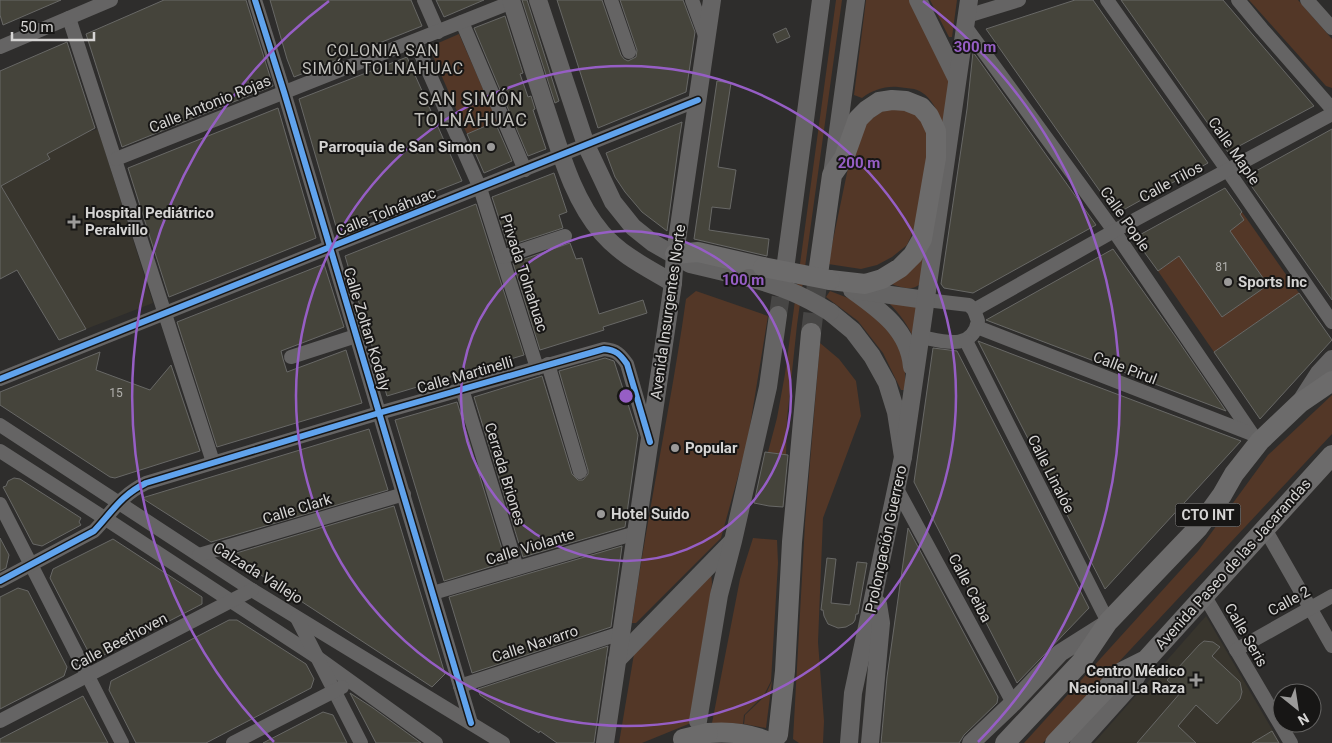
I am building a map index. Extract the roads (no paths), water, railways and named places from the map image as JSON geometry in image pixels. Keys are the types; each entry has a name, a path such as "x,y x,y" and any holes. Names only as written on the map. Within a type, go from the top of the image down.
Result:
{"highway":[{"path":"675,254 698,252 756,272 865,284 882,278 900,268 913,255 922,239 936,158 936,131 929,116 921,107 906,101 892,100 879,102 858,119 844,158 832,175 834,280"},
{"path":"679,741 703,727 772,739 785,671 792,542 811,333"},
{"name":"CTO INT","path":"1005,743 1081,662 1108,622 1198,528 1213,508 1256,438 1300,403 1332,382"},
{"name":"Avenida Paseo de las Jacarandas","path":"1146,660 1265,529 1330,463"},
{"name":"CTO INT","path":"1055,743 1122,672 1146,660"}],"main road":[{"path":"538,0 586,145 613,202 632,226 653,242 675,254"},
{"name":"Avenida Insurgentes Norte","path":"606,743 674,282 675,254 712,0"},
{"path":"786,262 821,0"},
{"path":"832,175 856,0"},
{"path":"918,0 957,80"},
{"path":"512,1 561,154 574,189 588,214 602,232 632,260 674,282"},
{"path":"903,457 967,14"},
{"name":"Prolongación Guerrero","path":"756,272 782,287 808,298 830,312 858,337 872,356 887,383 896,412 903,457 853,693 849,743"},
{"path":"834,280 926,300"},
{"path":"834,280 878,308 894,324 911,355 914,385"},
{"path":"703,727 719,595 734,540 768,387 778,315"},
{"name":"CTO INT","path":"1300,403 1319,372 1332,359"},
{"path":"617,660 734,540"},
{"path":"870,743 881,623 876,589"},
{"name":"CTO INT","path":"971,743 1013,703 1060,653 1108,622"},
{"name":"Avenida Paseo de las Jacarandas","path":"1079,743 1132,684 1146,660"}],"street":[{"path":"0,47 112,0"},
{"name":"Calle Zoltan Kodaly","path":"255,0 471,723"},
{"path":"424,0 438,32"},
{"path":"611,0 629,52"},
{"path":"692,0 706,38"},
{"path":"967,14 1019,0"},
{"name":"Calle Maple","path":"1107,0 1332,322"},
{"path":"1238,0 1332,109"},
{"path":"1307,0 1332,28"},
{"name":"Calle Antonio Rojas","path":"116,159 512,1"},
{"name":"Calle Pople","path":"967,14 1256,438"},
{"path":"69,18 213,462"},
{"path":"462,22 525,170"},
{"name":"Privada Tolnahuac","path":"415,41 480,188 502,257 580,472"},
{"name":"Calle Tolnáhuac","path":"0,379 698,100"},
{"name":"Calle Tilos","path":"974,310 1114,231 1332,114"},
{"path":"502,257 565,236"},
{"path":"921,336 953,343 966,341 974,334 978,321 974,310 969,305 926,300"},
{"name":"Calle Pirul","path":"977,327 1256,438"},
{"path":"291,357 356,336"},
{"name":"Calle Linalóe","path":"966,341 1108,622"},
{"name":"Calle Martinelli","path":"0,581 94,531 132,490 146,483 379,413 604,349 613,350 620,354 627,364 650,442"},
{"name":"Cerrada Briones","path":"462,389 516,568"},
{"name":"Calzada Vallejo","path":"0,425 252,590 503,743"},
{"path":"3,456 31,446"},
{"path":"3,456 106,519 318,658 436,743"},
{"name":"Calle Ceiba","path":"897,488 1013,703"},
{"name":"Calle Clark","path":"199,555 404,494"},
{"path":"0,504 122,743"},
{"path":"1265,529 1332,646"},
{"name":"Calle Violante","path":"433,593 636,533"},
{"name":"Calle Beethoven","path":"0,721 252,590"},
{"name":"Calle Seris","path":"1204,595 1291,743"},
{"name":"Calle 2","path":"1236,650 1332,596"},
{"path":"296,617 360,743"},
{"name":"Calle Navarro","path":"460,686 621,633"},
{"path":"233,743 352,682"}],"tunnel":[{"path":"811,333 819,267"},
{"path":"778,315 784,275"}],"place":[{"name":"Parroquia de San Simon","path":"491,147"},
{"name":"Hospital Pediátrico Peralvillo","path":"74,222"},
{"name":"Sports Inc","path":"1228,282"},
{"name":"Popular","path":"675,448"},
{"name":"Hotel Suido","path":"601,514"},
{"name":"Centro Médico Nacional La Raza","path":"1196,680"}],"district":[{"name":"COLONIA SAN SIMÓN TOLNAHUAC","path":"383,59"},
{"name":"SAN SIMÓN TOLNÁHUAC","path":"471,108"}]}
